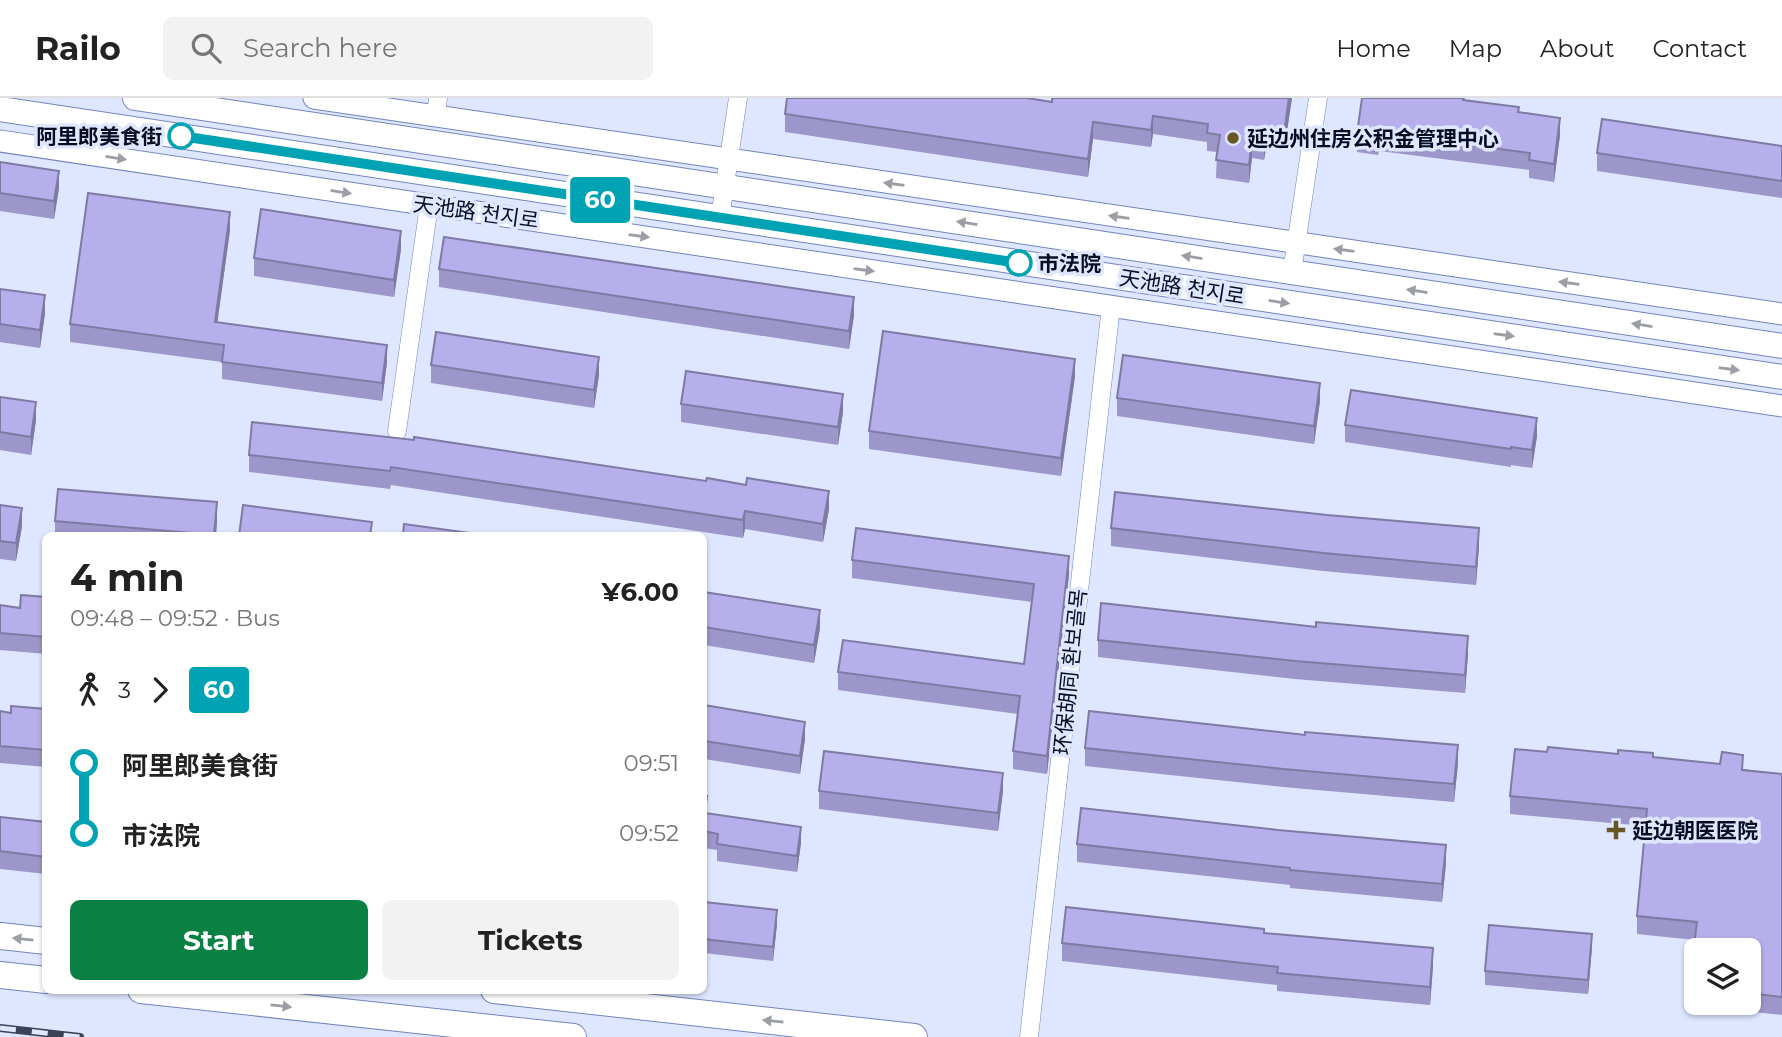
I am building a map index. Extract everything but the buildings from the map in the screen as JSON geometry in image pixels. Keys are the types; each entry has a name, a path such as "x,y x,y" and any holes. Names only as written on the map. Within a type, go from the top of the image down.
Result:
{"main road":[{"name":"天池路 천지로","path":"135,98 1782,346"},
{"name":"天池路 천지로","path":"0,109 1782,377"},
{"path":"0,936 42,941"},
{"path":"0,975 42,980"},
{"path":"178,994 573,1037"},
{"path":"530,994 914,1037"}],"street":[{"path":"314,98 437,107 728,160 1782,314"},
{"path":"720,218 738,98"},
{"path":"1292,272 1318,98"},
{"name":"天池路 천지로","path":"0,141 1782,406"},
{"path":"397,432 429,205"},
{"name":"环保胡同 환보골목","path":"1029,1037 1111,306"}],"railway":[{"path":"0,1028 80,1037"}],"bus line":[{"name":"60","path":"181,136 1019,263"}],"place":[{"name":"阿里郎美食街","path":"181,136"},
{"name":"延边州住房公积金管理中心","path":"1233,138"},
{"name":"市法院","path":"1019,263"},
{"name":"延边朝医医院","path":"1616,830"}]}
